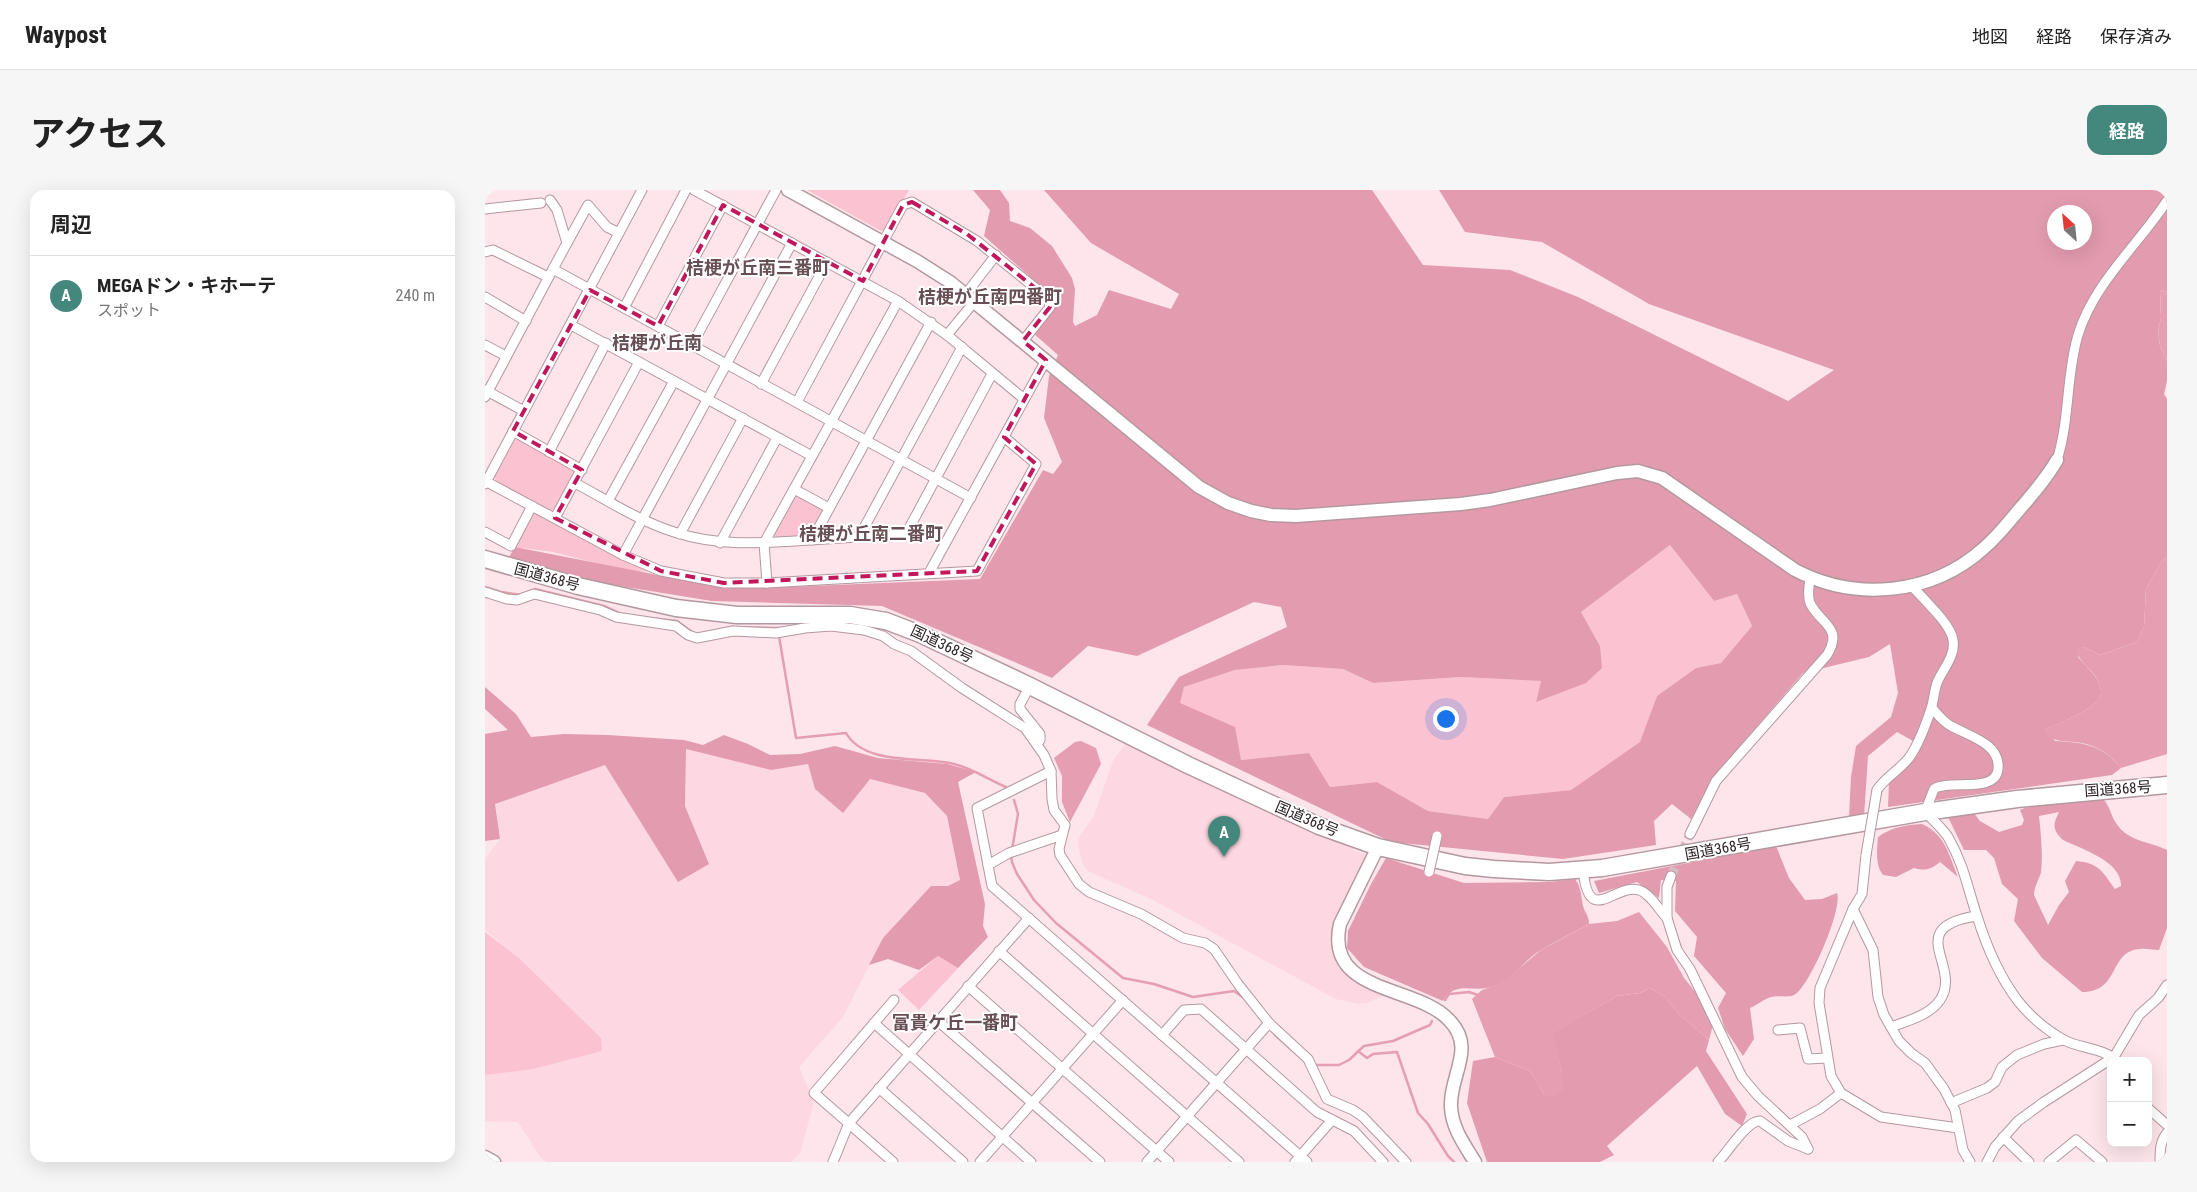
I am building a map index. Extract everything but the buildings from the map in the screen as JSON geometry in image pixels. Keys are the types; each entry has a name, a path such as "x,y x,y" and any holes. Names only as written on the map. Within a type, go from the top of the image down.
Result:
{"highway":[{"name":"国道368号","path":"485,559 578,586 675,608 737,615 831,614 870,617 902,626 1030,686 1188,765 1319,826 1378,847 1465,866 1522,871 1583,870 1623,865 1925,812 2017,798 2167,785"}],"street":[{"path":"642,190 486,483 623,555 661,571 706,581 733,584 767,584 977,571 1036,464 1003,437"},
{"path":"624,308 686,190"},
{"path":"694,190 898,301 931,322 1024,399"},
{"path":"693,346 776,190"},
{"path":"788,190 917,261 970,297 1199,487 1228,503 1251,511 1271,515 1296,516 1448,505 1490,500 1617,473 1638,471 1662,478 1795,570 1810,578 1840,587 1869,590 1912,586 1948,572 1984,548 2039,487 2057,460 2065,426 2076,345 2081,326 2104,286 2163,212 2167,201"},
{"path":"485,208 545,202 557,210 567,243"},
{"path":"797,402 903,205 912,202 967,234 996,255 1049,299 1050,307 1023,341"},
{"path":"524,411 486,393 588,205 607,227 619,233"},
{"path":"658,326 723,205"},
{"path":"623,555 792,243"},
{"path":"485,252 493,250 590,290 971,498"},
{"path":"947,335 996,255"},
{"path":"761,384 827,262"},
{"path":"485,297 526,321"},
{"path":"767,584 764,543 898,301"},
{"path":"812,540 931,322"},
{"path":"571,324 812,456"},
{"path":"549,452 606,343"},
{"path":"485,345 506,356"},
{"path":"859,537 962,347"},
{"path":"929,573 1046,360"},
{"path":"555,518 639,362"},
{"path":"575,483 643,519 680,534 720,543 764,543 906,534 993,374"},
{"path":"608,501 674,381"},
{"path":"680,534 743,418"},
{"path":"513,431 582,470"},
{"path":"720,543 777,438"},
{"path":"794,489 829,508"},
{"path":"485,532 511,546 532,506"},
{"path":"1690,834 1715,781 1832,647 1831,629 1809,599 1810,578"},
{"path":"1912,586 1940,616 1953,640 1951,654 1936,685 1932,708 1911,755 1877,790 1862,894 1853,909 1820,988 1819,1003 1831,1076 1841,1093 1881,1117 1958,1128"},
{"path":"485,592 517,600 534,594 544,596 600,610 616,617 676,626 688,635 697,638 733,631 779,632 831,626 863,630 883,636 894,644 911,651 962,688 1020,725 1037,744 1051,771 1054,810 1065,825 1060,855 1075,881 1083,888 1141,914 1183,938 1211,946 1266,1025 1310,1064 1327,1099 1353,1110 1363,1117 1406,1162"},
{"path":"1030,686 1020,704 1020,709 1039,734 1040,740 1037,744"},
{"path":"1932,708 1944,722 1994,750 1999,760 1998,771 1992,780 1981,783 1937,787 1931,793 1925,812 1947,836 1961,863 1977,916 1993,959 2019,1002 2032,1016 2063,1040 2110,1057"},
{"path":"1051,771 977,808 992,886 1123,1000 1301,1160 1332,1120"},
{"path":"988,865 1013,852 1062,835"},
{"path":"1429,872 1437,836"},
{"path":"1378,847 1340,924 1339,949 1347,965 1360,977 1434,1008 1448,1018 1456,1028 1461,1043 1461,1058 1453,1087 1451,1114 1456,1130 1475,1162"},
{"path":"1583,870 1585,888 1588,894 1595,899 1606,899 1628,891 1638,890 1647,895 1667,918"},
{"path":"1671,876 1667,888 1667,918 1674,944 1690,969 1742,1077 1773,1111 1802,1137 1807,1149 1789,1141 1756,1120 1751,1122 1718,1162"},
{"path":"1853,909 1873,950 1878,997 1891,1028 1899,1041 1911,1054 1925,1063 1944,1089 1951,1103 1963,1150 1971,1162"},
{"path":"1891,1028 1927,1012 1940,1000 1946,981 1939,953 1938,940 1941,931 1948,923 1977,916"},
{"path":"833,1162 849,1122 1029,918"},
{"path":"999,951 1239,1162"},
{"path":"2116,1057 2139,1015 2158,998 2167,985"},
{"path":"968,986 1169,1162"},
{"path":"893,1162 814,1093 894,1000"},
{"path":"981,1162 1123,1000"},
{"path":"1162,1035 1184,1010 1201,1009 1317,1112 1354,1131 1383,1162"},
{"path":"938,1021 1100,1162"},
{"path":"874,1023 1031,1162"},
{"path":"1147,1162 1266,1025"},
{"path":"1778,1030 1800,1028 1809,1059 1827,1058"},
{"path":"1951,1103 1987,1088 1995,1082 2002,1068 2017,1055 2044,1044 2063,1040"},
{"path":"1987,1162 2003,1137 2018,1121 2044,1102 2107,1064"},
{"path":"879,1088 963,1162"},
{"path":"1790,1125 1820,1109 1841,1093"},
{"path":"2152,1112 2167,1125"},
{"path":"2160,1162 2160,1148 2163,1138 2167,1133"},
{"path":"2003,1137 2029,1162"},
{"path":"2049,1162 2076,1140 2102,1162"},
{"path":"485,1157 494,1162"}],"highlighted area":[{"path":"912,202 967,234 1049,299 1050,307 1023,341 1046,360 1004,437 1036,464 977,571 724,583 661,571 555,518 582,470 513,431 590,290 658,326 723,205 863,281 903,205"}],"shaded area":[{"path":"807,190 909,190 886,230 881,231"},
{"path":"973,190 1000,190 1009,203 1010,221 1030,228 1052,246 1072,278 1075,289 1073,322 1075,326 1097,315 1109,290 1171,309 1179,294 1091,243 1044,190 1372,190 1423,265 1510,270 1578,297 1788,401 1834,370 1649,304 1542,242 1465,232 1439,190 2167,190 2167,292 2162,290 2160,292 2161,318 2158,331 2160,346 2167,361 2167,381 2164,394 2167,399 2167,557 2161,562 2146,589 2144,627 2137,642 2100,655 2084,647 2078,657 2092,672 2101,690 2096,702 2079,714 2045,729 2055,741 2084,744 2099,749 2121,768 2112,775 1888,807 1889,782 1922,746 1897,732 1868,756 1864,817 1849,818 1851,777 1856,746 1891,717 1898,693 1890,644 1869,657 1803,673 1718,772 1691,819 1672,804 1654,821 1656,845 1563,859 1391,842 1147,725 1179,677 1287,627 1281,607 1254,602 1137,656 1088,646 1052,678 882,606 712,601 601,583 509,557 515,547 724,588 980,579 1043,470 1053,474 1062,462 1044,418 1049,376 1058,355 1033,333 1054,309 1053,297 984,236 990,210","holes":["1670,545 1714,601 1737,594 1752,626 1721,663 1696,668 1657,696 1640,742 1571,790 1504,797 1488,819 1428,811 1377,782 1330,787 1309,753 1241,760 1235,727 1180,703 1184,687 1235,670 1283,665 1343,669 1373,683 1461,677 1541,681 1536,702 1586,683 1602,668 1600,646 1581,612"]},
{"path":"2162,290 2167,292 2167,361 2160,346 2158,331 2161,318 2160,292"},
{"path":"519,438 574,469 575,475 557,508 551,511 496,481 494,476 514,440"},
{"path":"795,495 823,508 824,511 814,528 806,535 795,538 776,539 774,534"},
{"path":"534,513 652,571 630,572 553,552 515,547"},
{"path":"1670,545 1714,601 1737,594 1752,626 1721,663 1696,668 1657,696 1641,742 1571,790 1504,797 1488,819 1428,811 1377,782 1330,787 1309,753 1241,760 1179,703 1184,687 1235,670 1283,665 1343,669 1373,683 1461,677 1541,681 1536,702 1600,646 1581,612"},
{"path":"2167,557 2167,754 2121,768 2101,750 2082,743 2053,739 2045,735 2045,729 2085,711 2098,700 2101,692 2095,676 2076,651 2079,647 2084,647 2100,655 2137,642 2144,627 2146,589 2161,562"},
{"path":"485,687 516,714 531,737 564,734 608,735 684,740 703,745 724,735 770,755 800,754 835,746 878,758 947,764 976,772 958,782 985,904 983,926 988,937 958,968 938,956 919,970 888,959 869,965 883,938 931,886 948,886 960,880 947,816 925,793 870,779 843,813 815,789 808,764 771,770 686,749 685,806 709,864 678,882 605,765 495,804 500,839 485,841 485,734 508,730 485,709"},
{"path":"1081,741 1096,748 1101,764 1070,822 1062,802 1062,776 1054,758 1075,742"},
{"path":"1126,743 1313,834 1354,846 1353,850 1367,855 1333,945 1388,993 1368,1003 1359,1004 1336,999 1153,900 1088,871 1082,863 1078,844 1080,836 1094,816 1113,761"},
{"path":"686,749 771,770 808,764 815,789 870,779 925,793 947,816 960,880 948,886 931,886 883,938 843,1017 799,1067 814,1102 800,1153 791,1162 547,1162 541,1158 518,1122 485,1121 485,1075 534,1069 602,1051 601,1038 519,958 485,930 485,859 500,839 495,804 605,764 678,881 709,864 685,806"},
{"path":"2103,799 2116,823 2127,834 2167,850 2167,928 2159,950 2142,949 2130,951 2118,963 2103,986 2082,992 2042,958 2014,921 2018,899 2002,884 1994,858 1986,850 1964,850 1948,817 1973,812 1980,821 1999,832 2022,825 2024,820 2020,810 2066,800","holes":["2059,812 2055,830 2059,836 2063,840 2090,852 2108,863 2120,877 2121,886 2115,889 2107,877 2095,866 2076,861 2065,881 2069,892 2048,925 2034,895 2042,865 2039,816"]},
{"path":"1922,824 1930,828 1941,839 1949,853 1958,877 1940,862 1931,868 1925,870 1914,868 1896,877 1883,875 1878,862 1878,837 1899,827"},
{"path":"1776,846 1789,878 1805,900 1822,899 1837,893 1835,915 1816,964 1800,989 1794,995 1771,997 1750,1008 1754,1039 1743,1056 1725,1029 1718,1008 1726,993 1694,956 1697,937 1675,911 1676,881 1661,880 1659,898 1637,882 1599,893 1594,881"},
{"path":"1386,858 1464,883 1550,882 1575,879 1589,924 1541,950 1501,983 1487,988 1454,990 1443,1001 1364,967 1347,948 1348,931"},
{"path":"1639,912 1667,947 1684,978 1697,994 1713,1025 1709,1040 1679,1014 1665,997 1650,988 1640,993 1617,996 1553,1033 1562,1073 1563,1089 1554,1098 1544,1094 1530,1071 1495,1057 1472,999 1482,990 1497,985 1541,950 1589,924 1617,921"},
{"path":"485,932 519,958 601,1038 602,1051 534,1069 485,1075"},
{"path":"938,956 958,968 919,1010 898,990"},
{"path":"1650,988 1665,997 1679,1014 1709,1040 1706,1051 1747,1114 1742,1126 1725,1114 1697,1066 1607,1146 1614,1155 1600,1162 1487,1162 1467,1103 1473,1061 1495,1057 1530,1071 1544,1094 1562,1073 1552,1033 1617,996 1640,993"}],"waterway":[{"path":"485,587 521,595"},
{"path":"531,591 535,589 604,606 619,613"},
{"path":"649,618 677,621 692,632"},
{"path":"719,630 731,627 778,628 778,630"},
{"path":"779,636 796,738 846,733 866,751 895,758 954,764 974,771 1006,787"},
{"path":"1012,850 1018,814 1014,800"},
{"path":"1011,855 1017,874 1034,900 1056,923 1123,978 1154,984 1193,997 1234,991 1244,998"},
{"path":"1445,1000 1449,994 1469,992 1478,995"},
{"path":"1314,1065 1339,1065 1349,1060 1364,1046 1393,1041 1430,1025 1432,1021"},
{"path":"1275,1035 1299,1056"},
{"path":"1358,1051 1367,1058 1373,1054 1397,1052 1418,1113 1428,1124 1448,1156 1454,1162"}],"tunnel":[{"path":"1671,876 1690,834"}],"place":[{"name":"MEGAドン・キホーテ","path":"1224,857"}],"district":[{"name":"桔梗が丘南三番町","path":"758,267"},
{"name":"桔梗が丘南四番町","path":"990,296"},
{"name":"桔梗が丘南","path":"657,342"},
{"name":"桔梗が丘南二番町","path":"871,533"},
{"name":"富貴ケ丘一番町","path":"955,1022"}]}
